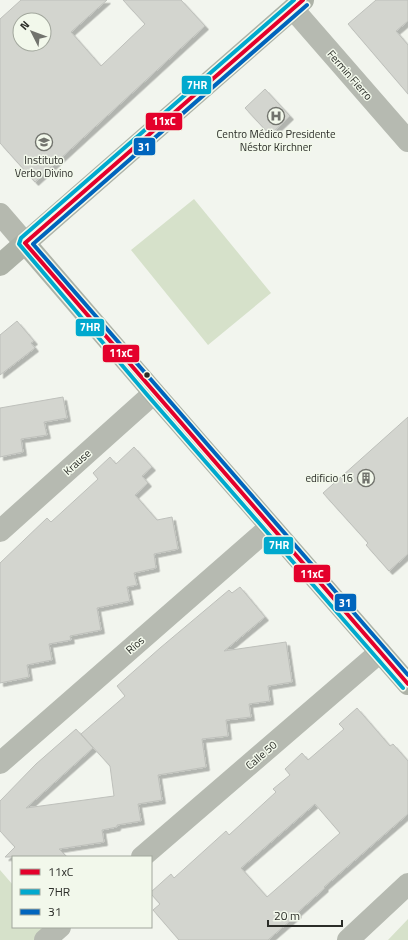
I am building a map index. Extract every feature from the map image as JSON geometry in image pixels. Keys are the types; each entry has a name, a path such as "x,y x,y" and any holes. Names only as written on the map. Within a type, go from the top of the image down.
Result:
{"main road":[{"path":"0,265 298,4"},
{"path":"0,214 408,684"}],"street":[{"name":"Fermin Fierro","path":"298,4 408,141"},
{"name":"Krause","path":"0,531 154,393"},
{"name":"Ríos","path":"0,763 270,526"},
{"name":"Calle 50","path":"143,856 380,652"},
{"path":"348,940 408,884"},
{"path":"45,940 59,928"}],"green space":[{"path":"194,199 271,293 208,345 131,250"},
{"path":"0,870 12,884 12,928 51,928 62,940 0,940"},
{"path":"408,919 408,940 388,940"}],"building":[{"path":"21,0 107,0 71,32 101,66 145,24 123,0 181,0 205,26 35,182 0,143 0,19"},
{"path":"376,0 408,0 408,21 396,31 408,45 408,94 348,24"},
{"path":"265,89 290,116 270,135 245,108"},
{"path":"17,321 34,341 31,343 35,348 0,375 0,335"},
{"path":"63,397 67,418 44,422 47,435 21,439 23,452 0,457 0,408"},
{"path":"408,417 408,554 389,571 366,545 368,543 323,493"},
{"path":"134,447 152,467 142,476 148,483 135,495 157,520 172,517 178,549 154,554 156,568 134,573 137,585 127,587 130,601 97,608 101,630 70,636 71,640 49,644 52,660 27,665 29,677 0,683 0,563 47,518 51,522 98,479 93,473 110,457 116,464"},
{"path":"240,587 265,617 224,651 286,642 292,682 268,686 270,701 249,704 251,717 226,720 228,736 202,739 206,767 158,775 162,800 138,804 141,821 117,825 117,827 102,830 104,842 59,849 66,856 5,857 15,847 0,831 0,801 36,764 76,729 93,748 26,808 114,796 110,766 81,734 125,696 117,686 229,590 232,593"},
{"path":"357,708 390,746 393,744 408,761 408,814 324,887 325,888 297,913 298,914 268,940 179,940 153,910 160,904 152,895 152,891 171,874 174,878 226,831 229,835 276,792 273,789 290,775 285,769 302,753 308,760 344,729 339,724","holes":["315,804 340,833 267,897 241,868"]}],"transit line":[{"name":"7HR","path":"294,0 21,238 19,244 149,397 403,688"},
{"name":"11xC","path":"25,243 303,0"},
{"name":"31","path":"307,5 33,244 408,675"},
{"name":"11xC","path":"25,243 408,684"}],"place":[{"name":"Centro Médico Presidente Néstor Kirchner","path":"276,116"},
{"name":"Instituto Verbo Divino","path":"44,142"},
{"name":"edificio 16","path":"366,478"}]}
